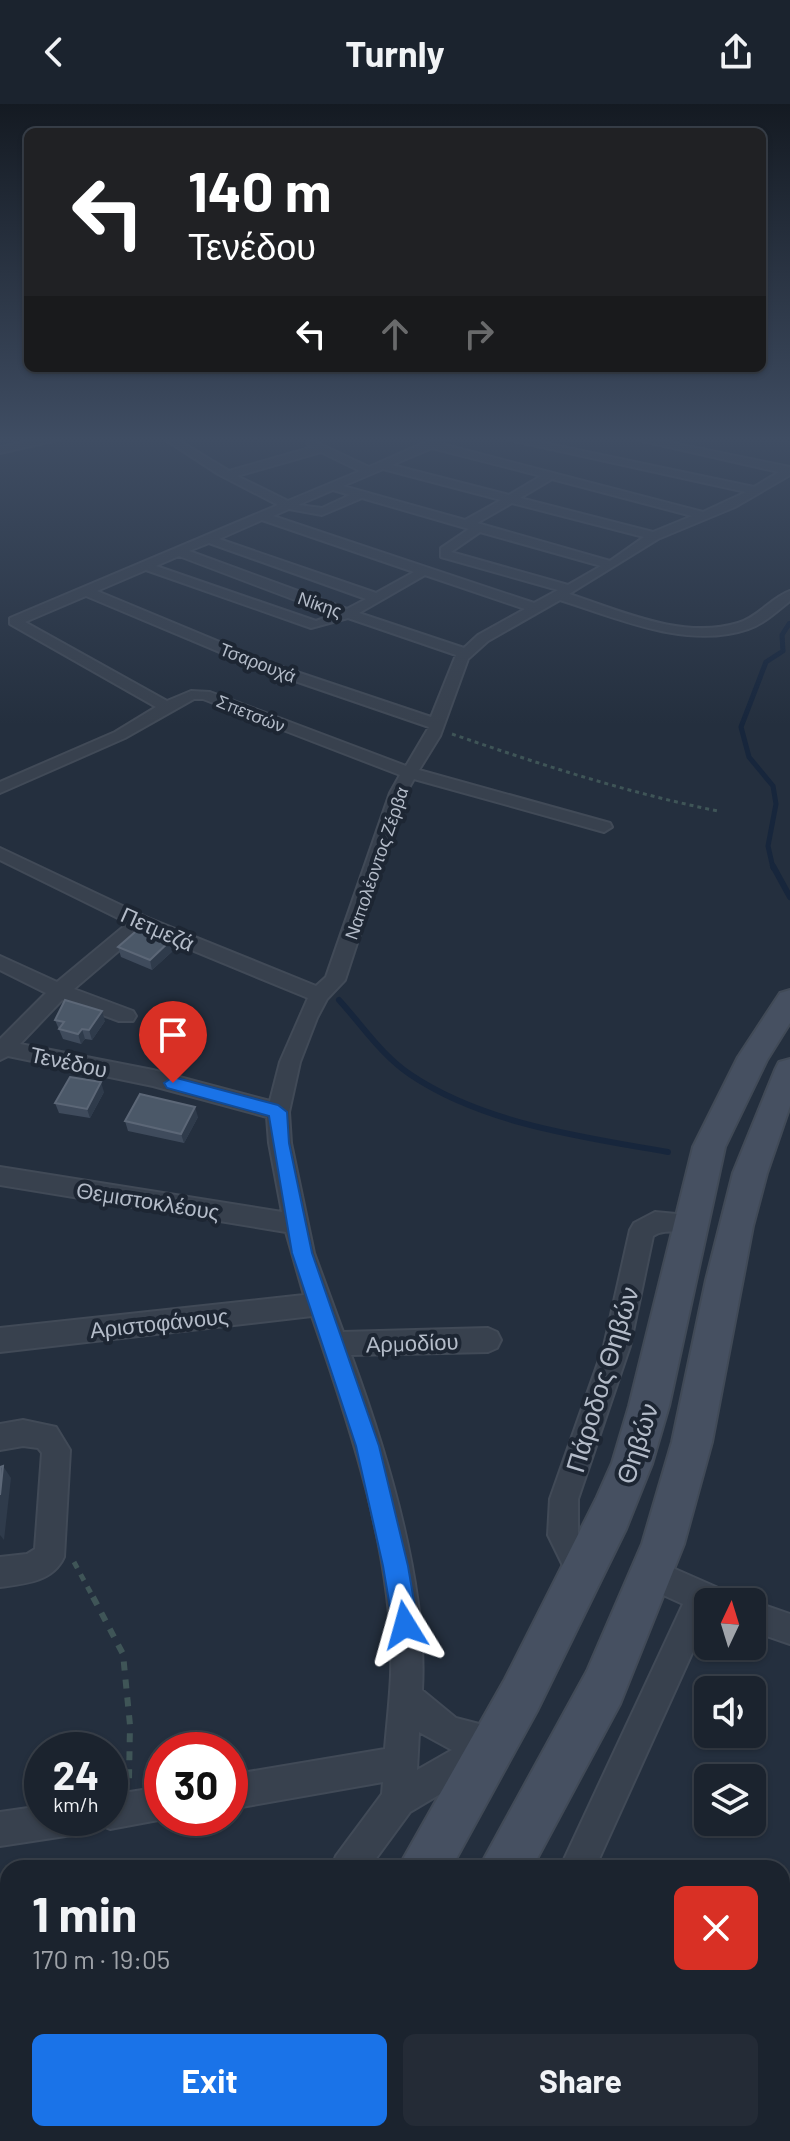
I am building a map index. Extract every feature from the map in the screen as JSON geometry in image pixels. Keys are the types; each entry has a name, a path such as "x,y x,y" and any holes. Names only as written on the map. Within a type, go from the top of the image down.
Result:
{"main road":[{"name":"Θηβών","path":"428,1860 494,1743 583,1573 632,1464 668,1334 709,1147 753,1057 790,1000"},
{"path":"509,1860 575,1742 634,1614 678,1497 749,1168 769,1112 790,1070"}],"street":[{"path":"8,620 212,535"},
{"path":"317,535 538,609"},
{"path":"462,535 445,554 676,629 707,633 748,624 790,595"},
{"path":"497,535 612,565"},
{"path":"464,653 483,638 612,565 654,536"},
{"path":"205,538 377,598"},
{"name":"Νίκης","path":"177,551 464,653"},
{"path":"143,565 304,623 327,623 348,614 424,571"},
{"name":"Τσαρουχά","path":"83,590 265,666 438,726"},
{"path":"8,620 167,707"},
{"name":"Ναπολέοντος Ζέρβα","path":"399,1763 406,1696 405,1625 401,1593 378,1482 296,1224 280,1143 278,1112 290,1062 307,1018 319,995 335,980 408,772 438,726 464,653"},
{"name":"Σπετσών","path":"0,788 120,735 191,695 205,695 408,772 604,827"},
{"name":"Πετμεζά","path":"0,853 141,922 319,995"},
{"path":"1,1049 59,991 141,922"},
{"path":"0,962 59,991 126,1016"},
{"name":"Τενέδου","path":"1,1049 153,1078 278,1112"},
{"name":"Θεμιστοκλέους","path":"0,1176 296,1224"},
{"name":"Πάροδος Θηβών","path":"583,1573 563,1535 564,1499 617,1346 642,1230 655,1222 690,1223"},
{"name":"Αριστοφάνους","path":"0,1340 319,1304"},
{"name":"Αρμοδίου","path":"335,1344 488,1340"},
{"path":"0,1437 23,1433 46,1436 56,1450 53,1541 49,1557 31,1568 0,1572"},
{"path":"650,1573 694,1593"},
{"path":"766,1621 790,1629"},
{"path":"581,1860 694,1630"},
{"path":"406,1696 431,1722 448,1733 469,1741 494,1743"},
{"path":"354,1860 398,1800 494,1743"},
{"path":"248,1789 399,1763 398,1800"},
{"path":"0,1829 24,1825"}],"path":[{"path":"438,726 521,758 682,804 718,811"},
{"path":"49,1557 72,1559 82,1571 97,1609 123,1654 130,1725 128,1742"}],"building":[{"path":"142,926 173,938 150,960 118,947"},
{"path":"65,1000 102,1011 89,1030 82,1029 78,1034 59,1029 64,1022 55,1020"},
{"path":"70,1077 101,1082 87,1109 55,1103"},
{"path":"140,1094 195,1107 181,1134 125,1121"},
{"path":"3,1466 0,1495 0,1467"}],"waterway":[{"path":"773,868 768,846 776,804 773,786 749,757 741,727 766,662 783,651 782,635 789,624"},
{"path":"773,866 790,897"},
{"path":"339,1000 391,1059 411,1075 470,1106 535,1126 668,1152"}],"route":[{"path":"173,1083 278,1112 280,1143 302,1253 349,1385 378,1482 405,1625"}]}
